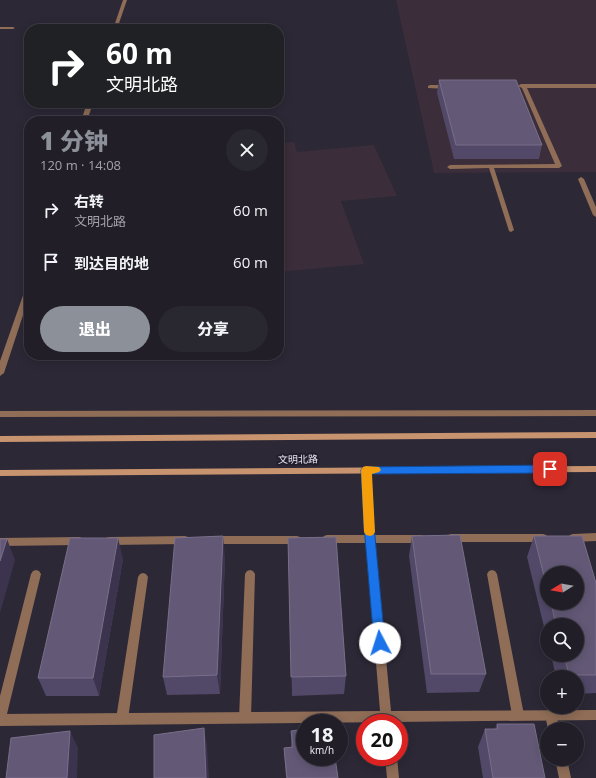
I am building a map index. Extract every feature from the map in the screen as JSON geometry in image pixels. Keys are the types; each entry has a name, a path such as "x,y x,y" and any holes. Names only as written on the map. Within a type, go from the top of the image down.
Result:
{"street":[{"path":"117,24 125,0"},
{"path":"0,28 13,28"},
{"path":"516,86 596,86"},
{"path":"450,167 559,166 524,86"},
{"path":"430,87 454,87"},
{"path":"491,167 511,230"},
{"path":"580,178 596,215"},
{"path":"0,373 24,301"},
{"path":"0,414 596,413"},
{"path":"0,440 596,435"},
{"name":"文明北路","path":"0,473 596,469"},
{"path":"366,470 386,714"},
{"path":"565,538 596,537"},
{"path":"102,541 549,538"},
{"path":"0,542 87,541"},
{"path":"36,574 0,719 245,718 356,720"},
{"path":"245,718 250,574"},
{"path":"492,574 518,716"},
{"path":"122,719 143,577"},
{"path":"551,715 552,722"},
{"path":"408,719 596,715"},
{"path":"392,766 393,778"},
{"path":"562,766 565,778"}],"shaded area":[{"path":"396,0 596,0 596,172 434,173"},
{"path":"294,142 297,152 374,145 397,196 341,201 364,264 284,272 284,143"}],"building":[{"path":"439,80 516,80 542,145 456,145"},
{"path":"460,535 486,674 431,674 412,536"},
{"path":"223,536 217,675 163,677 175,538"},
{"path":"534,536 582,536 596,583 596,675 584,675 584,670 568,670 566,662 584,662 584,618 554,618 553,610 584,610 584,566 542,566"},
{"path":"336,537 346,676 291,677 288,538"},
{"path":"70,538 118,538 93,678 38,678"},
{"path":"0,539 7,539 0,561"},
{"path":"497,724 534,724 540,753 540,766 543,766 545,778 493,778 485,729 498,729"},
{"path":"204,728 206,778 154,778 154,735"},
{"path":"296,730 296,766 336,766 338,778 287,778 284,748 293,747 291,731"},
{"path":"70,731 67,778 6,778 11,738"}],"slow traffic":[{"path":"370,532 366,470 376,470"}],"route":[{"path":"380,643 369,526 366,470 550,469"}]}
